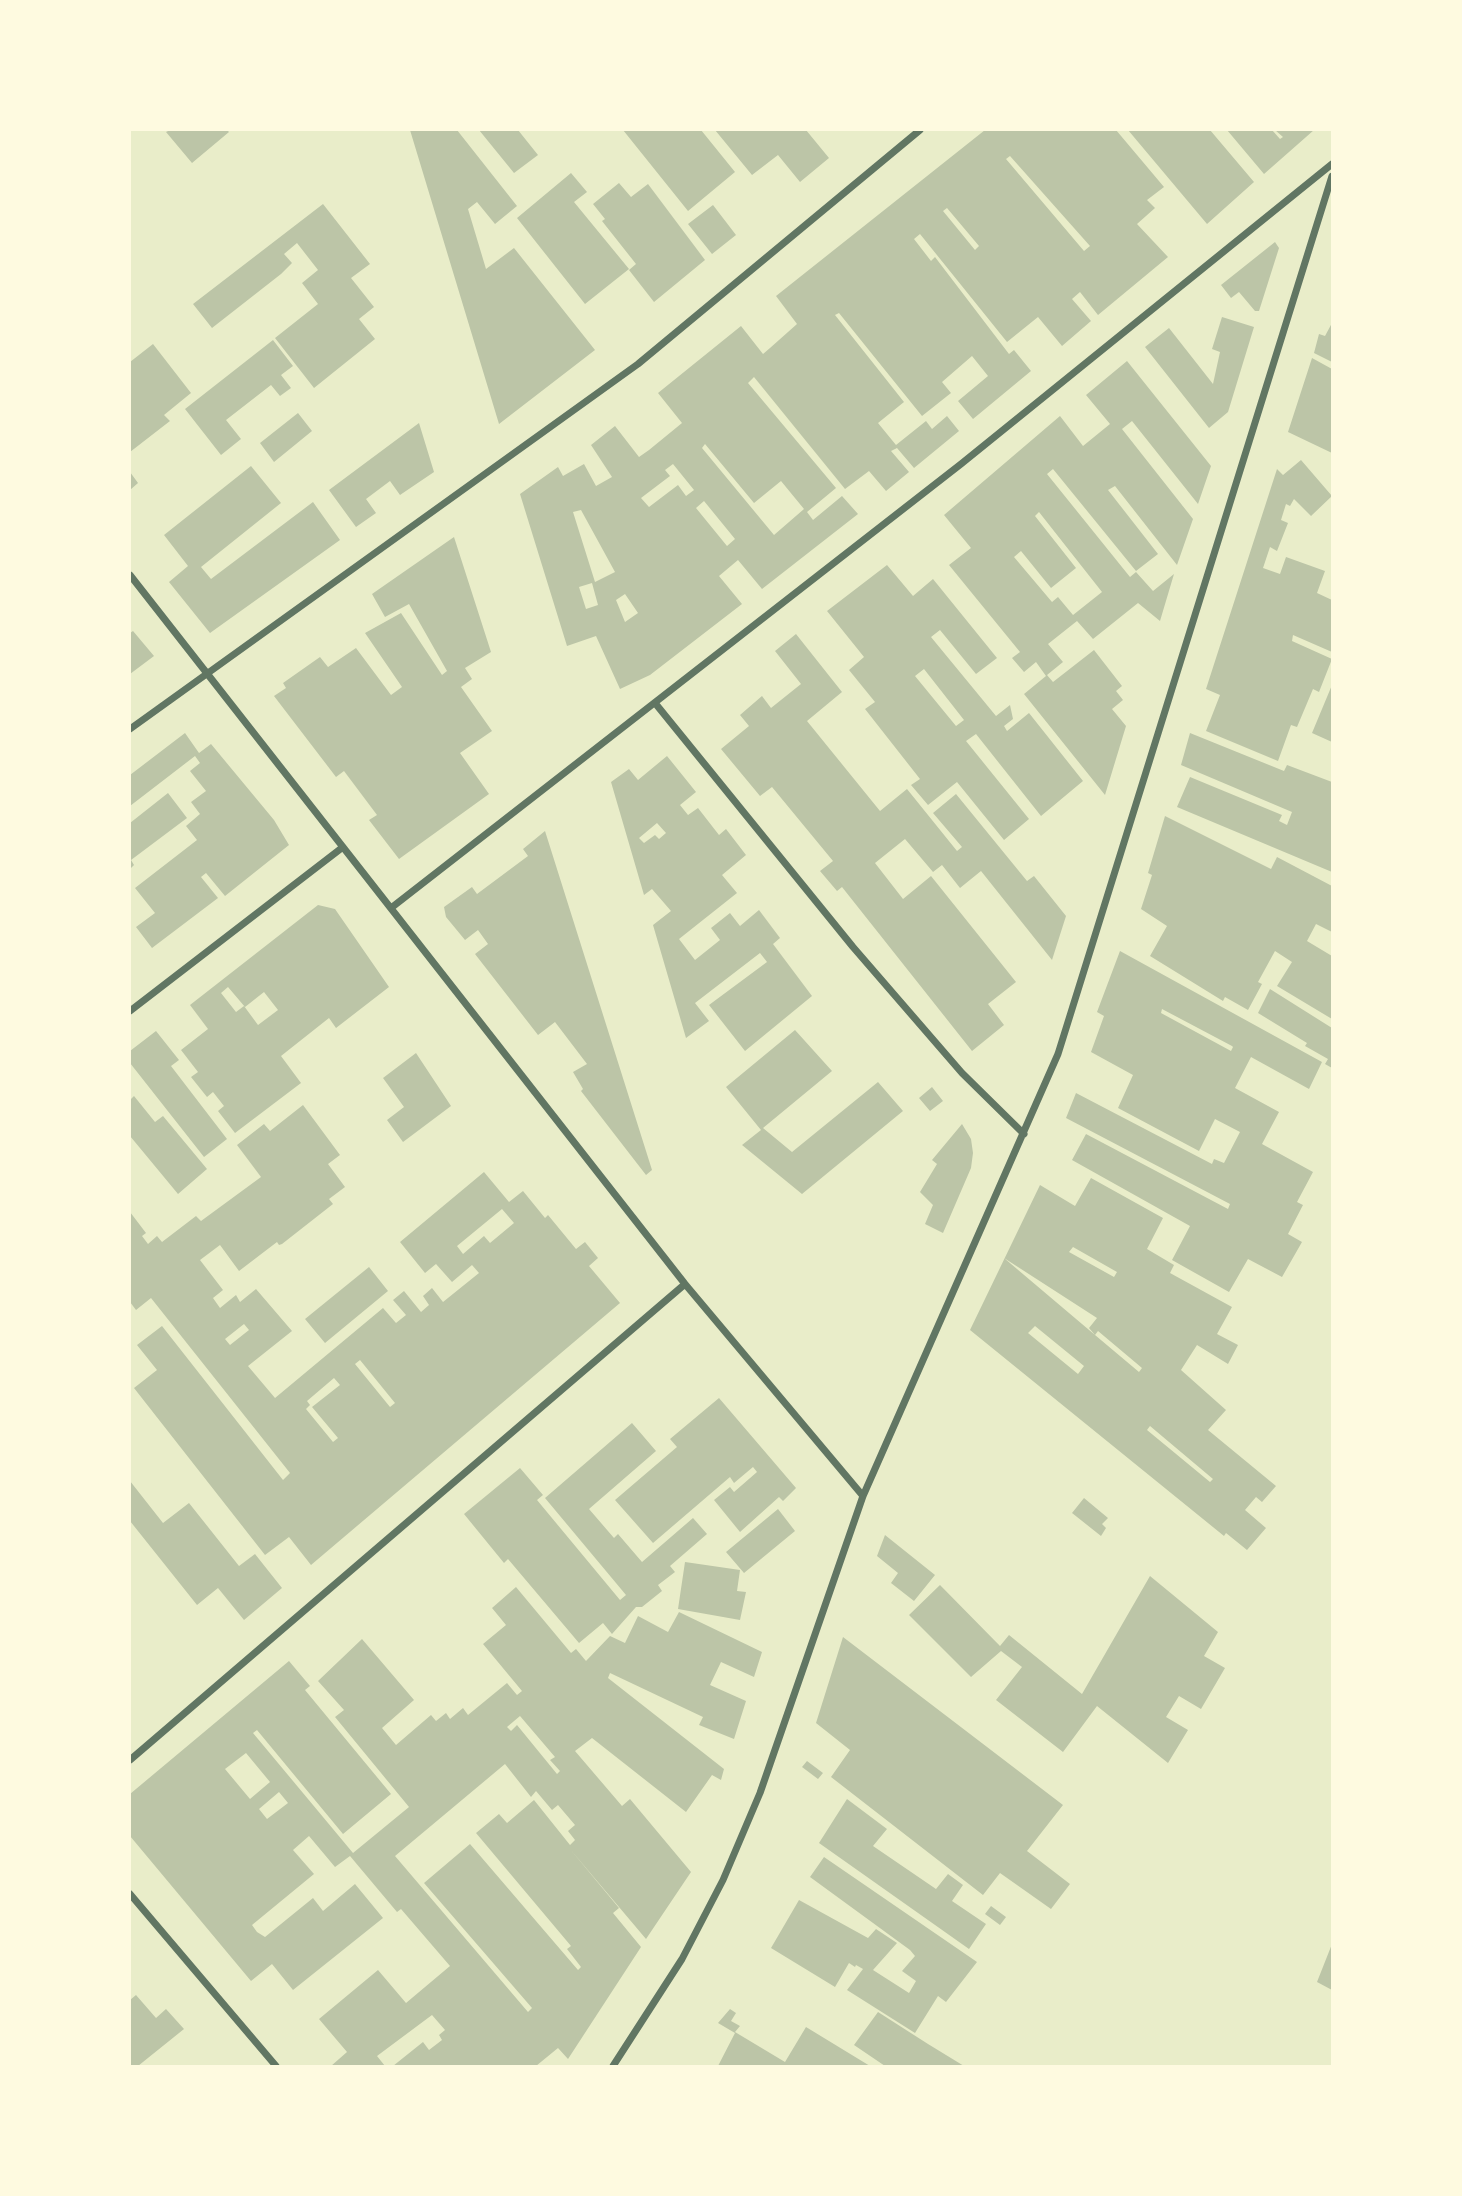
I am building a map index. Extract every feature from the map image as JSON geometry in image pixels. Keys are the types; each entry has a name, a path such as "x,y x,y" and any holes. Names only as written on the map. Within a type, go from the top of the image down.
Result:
{"street":[{"path":"130,729 638,364 920,130"},
{"path":"391,908 961,464 1332,164"},
{"path":"613,2067 682,1959 739,1843 760,1793 863,1496 1058,1054 1332,176"},
{"path":"130,575 685,1284 863,1496"},
{"path":"655,703 853,947 962,1073 1024,1134"},
{"path":"130,1011 343,846"},
{"path":"130,1760 685,1284"},
{"path":"130,1894 276,2067"}],"building":[{"path":"410,130 457,130 517,206 495,224 477,202 468,209 486,269 514,248 595,350 499,424"},
{"path":"479,130 518,130 538,155 514,173"},
{"path":"623,130 701,130 735,172 688,211"},
{"path":"715,130 806,130 829,158 800,182 778,155 752,175"},
{"path":"985,130 1116,130 1164,187 1147,200 1155,208 1137,224 1168,257 1098,315 1080,292 1072,299 1091,321 1062,346 1038,317 1007,342 920,234 914,239 931,261 935,257 1009,354 1014,350 1031,371 973,419 958,401 988,376 972,356 942,382 951,393 922,416 839,313 835,315 904,402 878,423 896,445 926,421 932,429 947,416 959,431 914,468 897,448 891,451 909,472 886,491 869,471 845,489 754,377 748,383 836,488 807,512 813,520 842,496 858,514 762,589 738,560 719,576 742,604 650,675 620,689 596,636 567,646 520,494 558,467 563,476 584,464 596,486 612,477 591,445 615,426 639,457 649,450 682,423 658,393 741,326 763,354 797,324 776,296","holes":["1010,156 1090,246 1084,251 1006,159","947,208 979,246 975,250 943,211","705,444 754,503 781,481 804,509 774,535 702,448","673,464 694,490 686,496 678,485 649,507 641,498 670,476 665,470","704,501 735,539 727,546 696,508","581,510 615,572 595,582 573,512","592,583 598,605 586,609 579,587","625,594 638,613 625,622 616,600"]},
{"path":"1128,130 1210,130 1254,182 1207,224"},
{"path":"1227,130 1272,130 1280,139 1283,137 1275,130 1314,130 1264,174"},
{"path":"166,132 229,132 192,163"},
{"path":"571,173 587,192 574,202 629,269 585,304 517,218"},
{"path":"619,183 631,197 648,184 705,260 654,302 629,270 636,264 602,221 605,219 593,204"},
{"path":"323,204 370,264 351,278 374,307 359,319 375,339 314,388 275,338 318,304 302,283 318,270 297,243 284,254 292,263 281,274 212,328 193,304"},
{"path":"713,205 736,235 712,254 688,224"},
{"path":"1275,242 1279,248 1259,311 1255,311 1239,292 1231,298 1221,285"},
{"path":"1222,317 1254,327 1228,412 1209,428 1145,347 1169,328 1213,384 1220,352 1212,349"},
{"path":"1332,323 1332,362 1314,353 1319,334 1325,336"},
{"path":"273,340 293,366 281,375 291,388 280,396 271,385 226,420 241,439 221,455 185,409"},
{"path":"153,344 191,393 164,415 170,421 130,452 130,362"},
{"path":"1312,358 1332,369 1332,453 1288,432"},
{"path":"1127,361 1211,466 1198,504 1132,421 1122,429 1193,519 1177,565 1115,486 1108,490 1158,554 1136,571 1053,469 1047,474 1130,577 1136,572 1153,591 1174,574 1160,621 1138,603 1093,639 1077,621 1048,644 1063,662 1047,675 1053,682 1094,650 1122,686 1116,691 1123,700 1112,709 1126,726 1105,795 1024,694 1046,676 1036,662 1024,672 1012,658 1020,652 949,565 971,548 944,515 1060,416 1083,446 1110,424 1086,395","holes":["1039,512 1102,592 1073,615 1058,597 1052,602 1014,557 1021,551 1051,588 1076,568 1035,516"]},
{"path":"298,413 312,431 274,462 260,443"},
{"path":"419,423 434,472 400,495 390,481 366,499 376,513 356,527 329,490"},
{"path":"1301,460 1332,496 1311,516 1294,499 1290,506 1286,504 1281,520 1288,523 1277,551 1270,547 1263,568 1280,574 1286,557 1325,571 1317,593 1332,600 1332,652 1293,635 1292,641 1332,659 1319,692 1313,689 1297,727 1291,725 1278,761 1206,731 1220,695 1206,689 1277,469 1283,475"},
{"path":"251,466 281,503 201,567 211,579 313,502 340,540 210,633 169,582 188,566 164,535"},
{"path":"130,472 138,483 130,490"},
{"path":"454,537 491,652 465,668 472,679 461,687 492,731 460,753 489,794 399,859 369,820 377,815 344,771 336,777 274,696 286,688 283,683 320,657 328,667 356,648 391,695 402,687 365,633 401,613 442,675 447,671 409,604 385,617 372,594"},
{"path":"887,565 913,596 933,579 997,658 976,674 940,630 931,637 996,716 1010,705 1013,719 1004,726 1007,731 1029,713 1083,781 1041,816 976,734 966,741 1029,819 1004,840 957,782 928,805 911,785 920,779 865,709 875,702 849,670 864,657 827,611","holes":["924,669 964,720 956,726 915,676"]},
{"path":"133,631 154,656 130,674 130,633"},
{"path":"796,634 842,692 807,721 880,811 907,789 957,851 962,847 933,813 956,794 1027,881 1034,876 1066,916 1052,960 981,871 960,888 942,865 933,872 905,839 875,863 903,899 931,876 1016,982 988,1004 1004,1025 972,1051 842,887 837,891 820,871 833,861 772,787 760,796 721,749 749,726 740,715 762,696 771,708 801,684 775,651"},
{"path":"1332,685 1332,742 1312,733"},
{"path":"185,733 199,753 211,744 274,820 289,845 225,896 206,873 201,877 218,898 152,948 136,927 155,913 135,888 197,840 186,826 200,814 191,802 206,791 190,771 200,763 195,756 130,806 130,775"},
{"path":"1190,733 1284,771 1287,765 1332,782 1332,872 1177,807 1190,777 1282,815 1279,821 1287,825 1292,812 1181,765"},
{"path":"667,756 696,792 680,805 688,815 698,808 719,835 726,829 746,855 722,875 737,893 679,939 695,960 720,940 711,928 730,913 740,926 759,910 780,938 773,944 812,996 745,1051 709,1005 767,962 760,953 695,1003 709,1021 686,1038 653,925 671,911 652,889 644,895 611,782 629,769 638,780","holes":["657,823 666,833 659,839 655,835 644,843 639,838"]},
{"path":"168,793 187,818 131,860 134,865 130,869 130,823"},
{"path":"1165,816 1271,869 1277,857 1332,886 1332,932 1316,924 1307,941 1332,956 1332,1019 1277,986 1292,962 1275,951 1258,982 1262,984 1248,1010 1225,997 1223,1001 1150,956 1167,926 1141,909 1152,875 1148,873"},
{"path":"545,831 652,1170 646,1175 581,1091 583,1089 573,1072 587,1064 555,1022 538,1035 475,954 488,944 478,930 465,940 446,917 444,907 472,887 477,894 528,856 523,849"},
{"path":"318,905 335,909 389,987 336,1028 329,1018 281,1056 301,1083 235,1133 218,1111 224,1106 213,1092 207,1097 191,1077 198,1072 181,1050 208,1029 190,1005","holes":["228,987 245,1007 264,992 278,1010 258,1025 244,1006 236,1012 221,993"]},
{"path":"1120,951 1322,1062 1309,1089 1251,1057 1235,1088 1279,1112 1262,1144 1313,1172 1297,1202 1303,1205 1288,1234 1302,1242 1282,1277 1248,1259 1229,1292 1172,1260 1190,1226 1072,1160 1086,1134 1228,1209 1230,1204 1066,1118 1076,1093 1212,1164 1214,1159 1224,1163 1240,1132 1215,1119 1199,1151 1118,1108 1133,1075 1091,1052 1104,1016 1097,1012","holes":["1162,1009 1233,1047 1231,1051 1161,1013"]},
{"path":"1270,989 1332,1028 1332,1068 1325,1064 1328,1059 1305,1046 1307,1043 1258,1013"},
{"path":"795,1030 832,1071 763,1128 792,1152 878,1082 903,1111 802,1194 742,1145 761,1130 726,1087"},
{"path":"156,1031 179,1060 171,1066 227,1139 204,1157 130,1063 130,1051"},
{"path":"416,1053 451,1106 403,1142 387,1120 404,1107 383,1078"},
{"path":"932,1087 943,1101 930,1111 919,1098"},
{"path":"134,1096 155,1122 163,1116 207,1169 178,1194 130,1136 130,1100"},
{"path":"303,1105 340,1155 328,1164 345,1187 329,1199 333,1204 282,1244 277,1242 239,1271 220,1245 200,1260 223,1290 213,1298 220,1308 236,1295 240,1302 256,1289 292,1331 248,1366 275,1398 383,1308 396,1323 406,1315 393,1300 404,1291 421,1312 429,1305 423,1296 432,1288 443,1302 479,1273 472,1265 452,1282 436,1264 425,1273 400,1242 484,1172 509,1202 523,1191 545,1218 548,1215 576,1249 585,1242 598,1258 589,1266 620,1303 311,1565 289,1537 265,1555 134,1388 157,1370 137,1345 162,1326 283,1480 290,1473 151,1298 136,1310 130,1302 130,1212 146,1233 142,1236 148,1244 157,1236 162,1242 196,1216 201,1221 261,1177 237,1145 264,1124 270,1131","holes":["502,1209 514,1223 490,1243 484,1236 463,1254 457,1246","244,1324 249,1330 230,1345 225,1339","360,1360 395,1403 390,1407 355,1364","334,1378 340,1385 312,1407 338,1438 333,1442 306,1409 310,1405 307,1401"]},
{"path":"962,1124 971,1139 971,1168 943,1233 925,1224 933,1205 920,1192 937,1164 932,1160"},
{"path":"1091,1178 1163,1218 1147,1249 1174,1265 1170,1273 1232,1307 1217,1334 1238,1345 1228,1364 1197,1345 1181,1370 1226,1410 1208,1430 1276,1486 1262,1502 1256,1497 1245,1510 1266,1528 1247,1550 1226,1533 1224,1536 970,1330 1040,1185 1075,1206","holes":["1073,1247 1117,1272 1114,1277 1069,1252","1005,1258 1097,1318 1089,1328 1095,1335","1035,1326 1084,1366 1078,1374 1028,1333","1098,1331 1142,1368 1139,1372 1095,1335","1150,1426 1213,1479 1210,1482 1147,1430"]},
{"path":"369,1267 388,1291 325,1343 305,1319"},
{"path":"719,1398 796,1488 783,1501 779,1497 740,1532 714,1500 730,1487 734,1492 757,1472 753,1467 734,1483 730,1477 653,1543 615,1500 677,1447 670,1439"},
{"path":"632,1423 656,1451 589,1509 614,1538 618,1534 642,1562 693,1518 707,1534 670,1566 675,1572 658,1585 662,1591 642,1607 636,1607 612,1634 603,1623 579,1643 508,1559 504,1563 464,1514 520,1468 543,1495 537,1500 620,1600 626,1595 545,1498"},
{"path":"130,1481 163,1523 189,1503 239,1566 255,1554 282,1588 244,1620 218,1588 197,1605 130,1521"},
{"path":"1084,1498 1108,1518 1102,1524 1106,1528 1101,1536 1072,1513"},
{"path":"778,1509 795,1531 744,1573 726,1552"},
{"path":"885,1535 935,1575 914,1601 891,1583 898,1573 877,1556"},
{"path":"685,1562 740,1570 737,1591 746,1592 740,1620 678,1609"},
{"path":"1150,1576 1218,1632 1204,1656 1225,1668 1201,1709 1179,1696 1166,1717 1188,1730 1168,1763 1097,1706 1063,1752 996,1700 1022,1667 1001,1651 971,1677 909,1615 940,1585 1000,1646 1009,1635 1082,1694"},
{"path":"516,1587 571,1653 576,1649 586,1661 610,1636 625,1643 638,1616 668,1632 679,1612 762,1652 754,1677 721,1662 710,1685 746,1701 734,1739 699,1725 703,1717 610,1673 608,1678 724,1769 721,1780 712,1775 686,1812 592,1738 575,1751 622,1806 630,1799 691,1872 646,1939 570,1849 619,1908 613,1913 641,1947 568,2059 558,2048 536,2066 393,2066 423,2042 429,2050 442,2040 439,2035 445,2030 432,2015 377,2056 385,2066 331,2066 347,2052 319,2019 378,1970 406,2003 450,1966 401,1909 397,1912 350,1856 335,1867 309,1836 293,1850 314,1874 252,1925 257,1932 265,1937 313,1898 323,1911 355,1884 383,1918 293,1990 272,1964 251,1981 130,1836 130,1794 289,1661 310,1686 305,1690 391,1794 343,1834 257,1730 253,1733 353,1853 409,1807 335,1717 344,1710 318,1681 362,1639 414,1700 382,1728 396,1745 431,1715 436,1721 446,1713 450,1719 463,1708 468,1715 507,1683 517,1695 522,1691 483,1644 506,1625 492,1608","holes":["520,1716 555,1757 550,1760 560,1771 557,1774 517,1725 511,1731 507,1727","246,1753 270,1782 250,1799 225,1769","505,1764 531,1797 536,1791 552,1810 558,1805 575,1825 568,1831 575,1840 570,1845 534,1800 507,1823 499,1814 476,1833 571,1946 567,1949 581,1967 578,1970 470,1844 424,1883 532,2008 528,2012 395,1856","279,1792 288,1803 267,1819 259,1809"]},
{"path":"843,1637 1063,1805 1027,1851 1070,1884 1051,1909 1000,1873 983,1895 831,1777 850,1750 816,1723"},
{"path":"807,1761 823,1773 818,1779 802,1767"},
{"path":"847,1799 887,1829 873,1846 936,1889 948,1874 963,1885 952,1901 986,1924 969,1949 819,1843"},
{"path":"824,1857 977,1962 946,2002 938,1996 915,2033 847,1990 863,1969 849,1963 835,1987 771,1948 799,1900 868,1938 876,1929 897,1943 873,1970 909,1993 916,1981 902,1971 915,1956 910,1950 810,1877"},
{"path":"991,1906 1006,1917 1000,1925 985,1914"},
{"path":"1332,1944 1332,1990 1317,1982"},
{"path":"136,1995 156,2018 166,2009 184,2029 138,2066 130,2066 130,2000"},
{"path":"730,2009 736,2013 731,2021 740,2026 735,2032 785,2062 806,2027 870,2066 718,2066 735,2033 718,2023"},
{"path":"878,2012 964,2066 885,2066 854,2045"}]}
